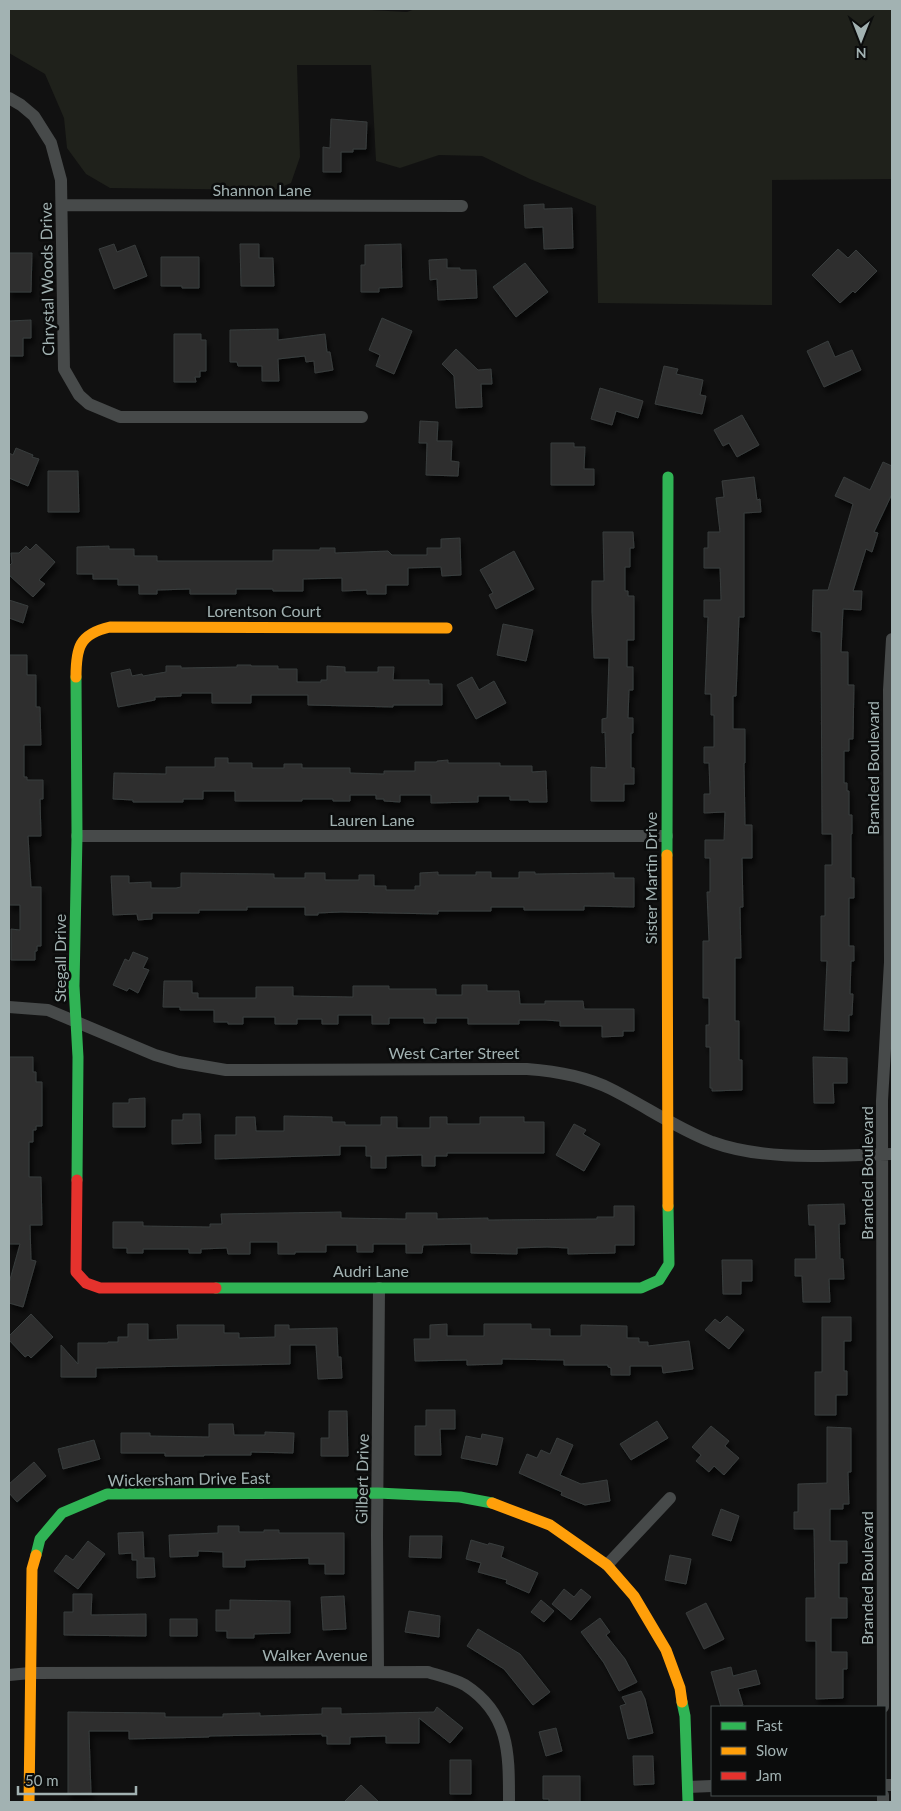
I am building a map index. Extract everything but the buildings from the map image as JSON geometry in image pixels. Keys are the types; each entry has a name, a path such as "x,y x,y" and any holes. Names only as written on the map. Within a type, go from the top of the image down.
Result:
{"street":[{"name":"Chrystal Woods Drive","path":"9,98 34,116 51,143 61,180 64,369 79,396 89,404 120,417 362,417"},
{"name":"Shannon Lane","path":"62,206 462,206"},
{"name":"Sister Martin Drive","path":"662,1278 669,1264 667,1121 668,477"},
{"name":"Lorentson Court","path":"84,637 92,631 110,627 447,628"},
{"name":"Stegall Drive","path":"80,1280 76,1272 78,1057 74,986 78,836 76,665 78,652 84,637"},
{"name":"Branded Boulevard","path":"883,1706 888,1386 888,1154 882,1101 890,962 889,690 892,639"},
{"name":"Lauren Lane","path":"78,836 667,836"},
{"name":"West Carter Street","path":"9,1007 48,1010 155,1054 179,1062 226,1070 527,1069 555,1072 584,1079 610,1089 667,1121 712,1142 738,1150 772,1156 888,1154"},
{"name":"Audri Lane","path":"80,1280 90,1286 100,1288 641,1288 659,1282 662,1278"},
{"name":"Gilbert Drive","path":"378,1671 379,1288"},
{"name":"Wickersham Drive East","path":"29,1802 32,1569 40,1540 62,1513 107,1494 378,1493 460,1497 497,1504 550,1525 607,1564 634,1596 666,1650 680,1688 685,1716 688,1802"},
{"path":"607,1564 670,1498"},
{"name":"Walker Avenue","path":"9,1675 30,1673 428,1672 464,1685 489,1705 504,1731 509,1769 509,1802"},
{"path":"688,1787 711,1786"}],"shaded area":[{"path":"9,9 352,9 407,12 415,9 892,9 892,179 772,180 772,305 598,303 596,206 530,179 482,156 439,155 400,168 376,161 371,65 297,65 300,157 291,183 274,190 110,188 86,174 67,148 64,118 45,74 9,53"}],"traffic: fast":[{"path":"667,855 668,477"},
{"path":"76,677 77,836 74,986 78,1057 77,1180"},
{"path":"216,1288 641,1288 659,1280 669,1264 668,1206"},
{"path":"36,1555 40,1539 62,1513 107,1494 378,1493 460,1497 492,1503"},
{"path":"682,1702 685,1716 688,1802"}],"traffic: slow":[{"path":"76,677 77,658 81,644 92,634 110,627 447,628"},
{"path":"667,855 668,1206"},
{"path":"492,1503 550,1525 607,1565 634,1596 666,1650 680,1688 682,1702"},
{"path":"29,1802 32,1569 36,1555"}],"traffic: jam":[{"path":"77,1180 76,1272 86,1283 100,1288 216,1288"}]}
